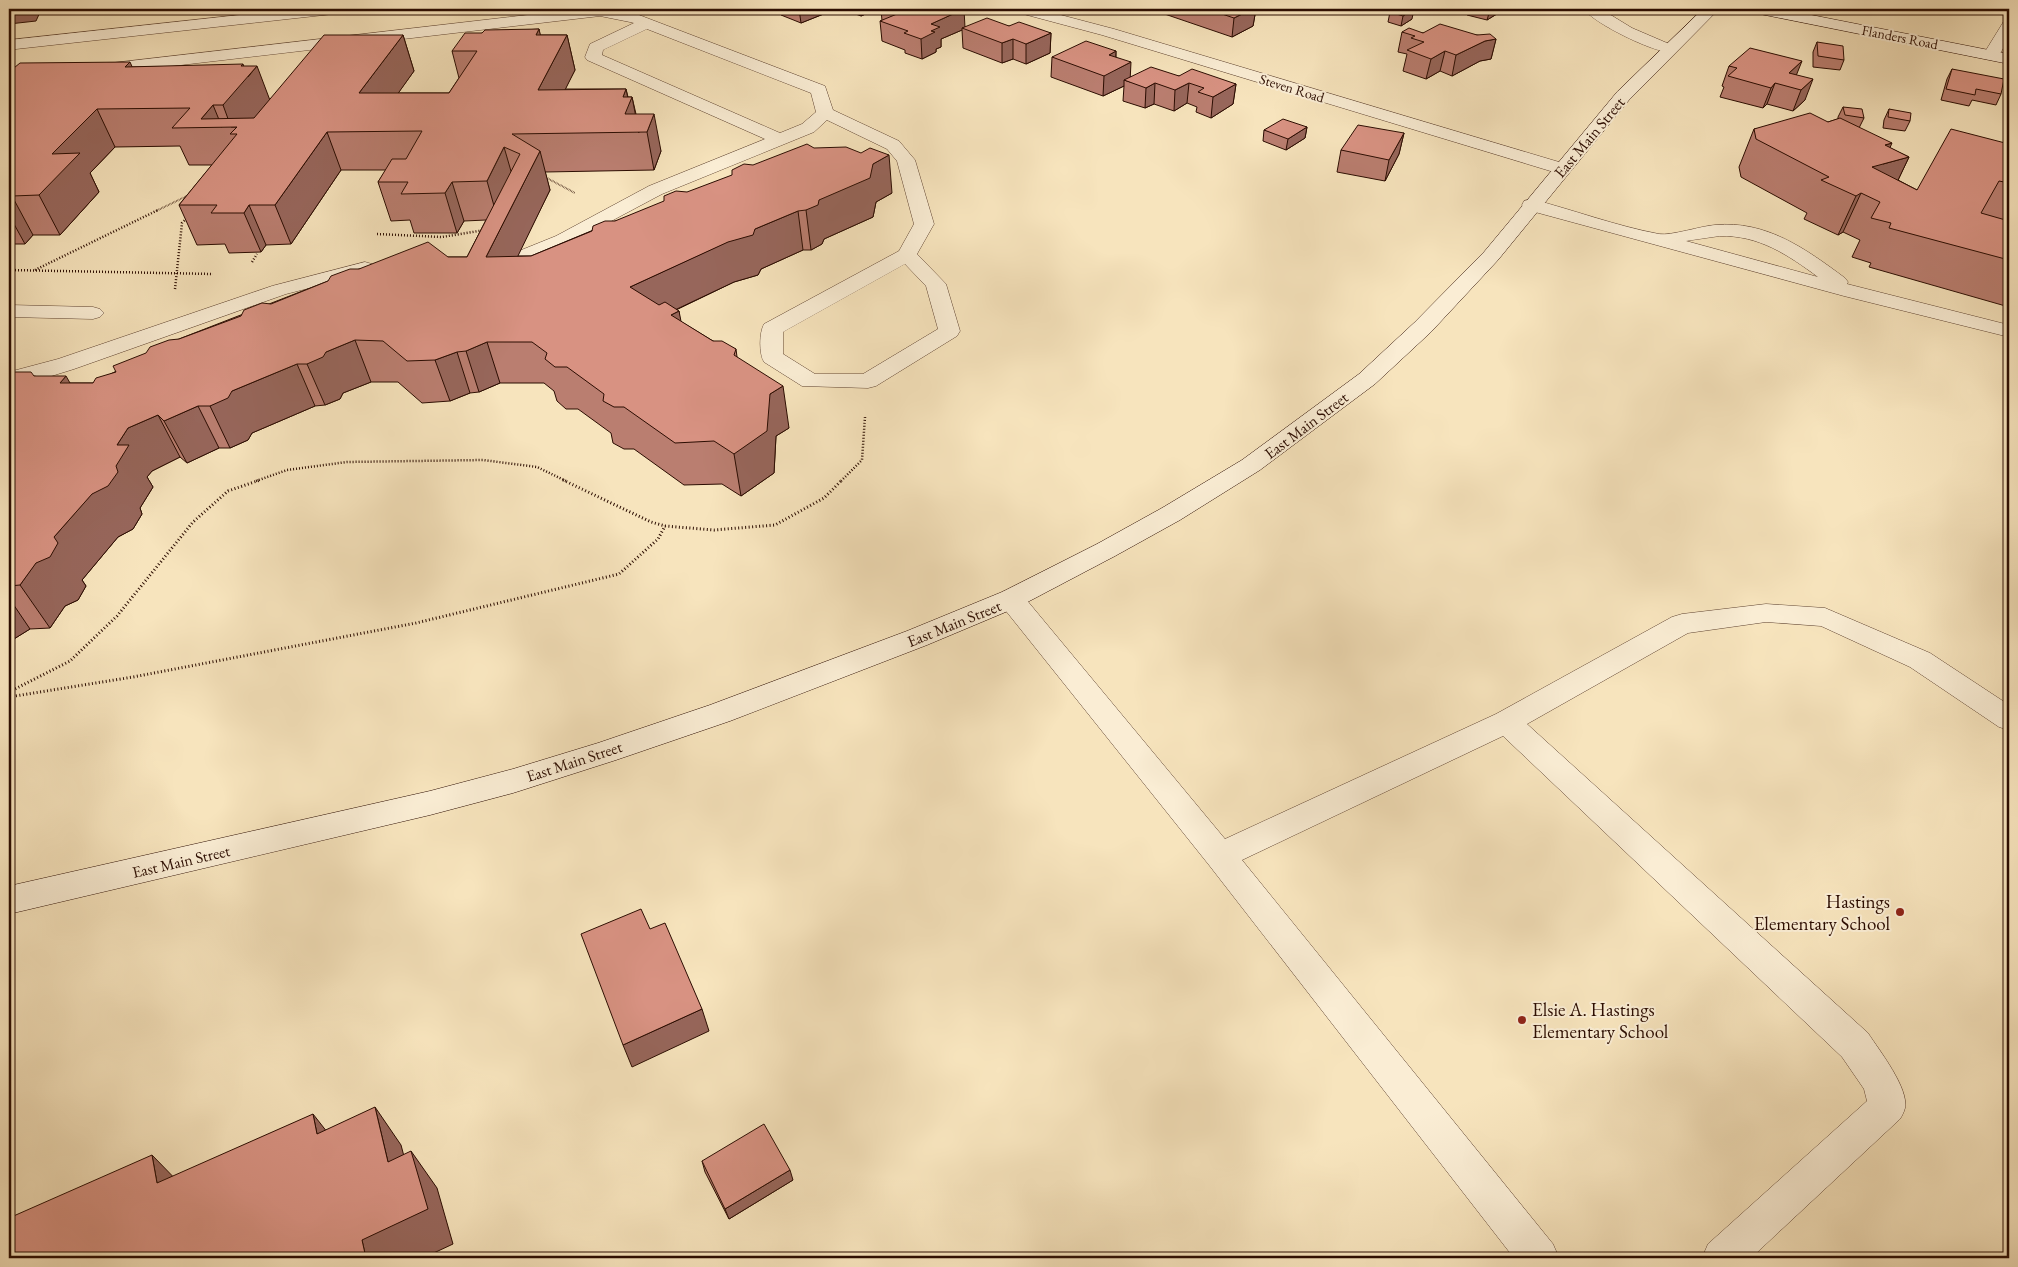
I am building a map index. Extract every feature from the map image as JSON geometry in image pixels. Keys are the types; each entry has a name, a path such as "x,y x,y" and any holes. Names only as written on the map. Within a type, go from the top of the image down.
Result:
{"main road":[{"path":"9,48 10,45 333,9"},
{"name":"Steven Road","path":"1021,9 1117,35 1563,169"},
{"path":"1591,9 1627,31 1668,49"},
{"name":"East Main Street","path":"9,900 402,809 513,781 720,713 899,645 1011,599 1171,514 1251,465 1367,379 1423,327 1491,256 1531,205 1623,96 1668,49 1711,9"},
{"name":"Flanders Road","path":"1760,9 2009,59"},
{"path":"83,71 599,10 634,18 819,90 826,113 893,145 906,160 924,224 907,255 772,329 772,357 810,381 868,381 949,331 936,284 907,255"},
{"path":"647,23 596,47 593,56 780,139"},
{"path":"1991,55 2009,24"},
{"path":"238,73 251,51"},
{"path":"139,64 145,81"},
{"path":"516,259 544,250 566,240 637,199 808,128 826,113"},
{"path":"1531,205 1851,292 2009,331"},
{"path":"1661,240 1728,230 1759,233 1794,250 1851,292"},
{"path":"9,379 21,378 66,364 279,290 388,262"},
{"path":"9,311 93,313"},
{"path":"1011,599 1220,856 1539,1258"},
{"path":"1220,856 1506,722 1682,624 1766,613 1825,617 1920,660 2009,719"},
{"path":"1506,722 1855,1045 1881,1083 1887,1107 1722,1258"}],"path":[{"path":"538,174 577,194"},
{"path":"33,271 194,192"},
{"path":"175,289 182,223 188,216"},
{"path":"9,692 70,661 117,616 193,522 228,491 287,470 348,462 483,460 537,467 651,522 665,526 714,530 775,525 824,498 862,460 868,381"},
{"path":"9,697 142,675 416,623 619,574 658,539 665,526"}],"building":[{"path":"881,9 964,9 931,24 940,27 931,31 935,32 921,39 904,33 908,31 880,21 897,14"},
{"path":"1207,9 1252,9 1234,18"},
{"path":"1395,9 1414,9 1403,16 1390,12"},
{"path":"987,18 1009,26 1019,22 1051,33 1026,44 1013,39 1002,43 962,28"},
{"path":"1440,24 1477,35 1490,34 1496,39 1485,41 1456,55 1445,51 1431,59 1407,50 1424,42 1411,38 1415,36 1402,32 1409,28 1423,33"},
{"path":"539,29 536,35 567,35 538,90 626,89 623,97 632,97 625,114 654,114 647,132 512,134 540,151 486,257 531,256 592,231 593,226 605,221 615,221 664,201 664,196 676,191 687,192 732,175 732,170 744,164 753,165 807,144 814,148 846,147 861,153 870,148 889,155 873,164 870,178 819,200 818,205 798,211 755,229 753,235 728,242 630,287 659,305 665,302 679,311 671,315 713,341 722,341 736,349 734,355 783,386 770,394 767,431 734,454 714,441 675,443 624,407 614,407 603,401 604,394 567,367 555,367 545,359 547,353 532,342 487,342 466,351 457,352 435,360 407,361 383,341 355,340 326,352 323,357 307,364 297,364 232,391 228,398 210,406 198,406 164,421 158,415 128,428 117,445 129,445 116,466 118,472 108,486 92,494 54,537 58,543 50,557 36,563 20,585 9,586 9,373 31,372 34,376 66,376 60,383 93,383 96,378 116,372 113,366 146,353 150,347 169,340 179,339 241,316 244,310 262,303 271,304 328,281 331,276 350,269 359,269 428,242 448,257 467,257 520,154 504,147 487,181 452,182 445,193 401,194 408,182 378,182 392,159 406,159 422,131 327,132 275,205 249,205 244,213 211,213 217,205 179,205 237,134 230,134 237,127 172,128 190,108 97,109 52,154 80,153 39,195 12,196 9,199 9,111 15,105 9,105 9,72 20,63 130,62 125,67 243,64 241,66 257,66 223,105 213,105 201,119 254,118 324,35 403,35 359,93 449,93 477,51 452,51 465,33 482,33 485,30"},
{"path":"1086,41 1116,51 1109,55 1131,62 1104,76 1052,57"},
{"path":"1817,42 1843,46 1844,60 1818,56"},
{"path":"1750,48 1802,61 1789,73 1813,79 1801,90 1775,83 1771,88 1728,76 1737,68 1729,66"},
{"path":"1151,67 1179,76 1192,69 1236,84 1213,97 1198,92 1204,88 1189,83 1175,90 1155,83 1146,88 1124,80"},
{"path":"1952,69 2004,79 2001,94 1976,89 1975,95 1946,89"},
{"path":"1843,107 1862,109 1864,118 1845,115"},
{"path":"1889,109 1911,113 1910,121 1888,117"},
{"path":"1810,113 1828,122 1840,118 1892,143 1885,145 1909,157 1872,167 1917,190 1951,129 2009,144 2009,183 1999,181 1981,213 2009,221 2009,260 1889,228 1891,223 1871,218 1880,202 1861,193 1856,196 1821,180 1829,177 1756,139 1754,129"},
{"path":"1283,119 1307,127 1288,139 1264,130"},
{"path":"1358,125 1404,133 1389,160 1341,150"},
{"path":"641,909 650,929 665,923 702,1009 623,1045 581,934"},
{"path":"375,1107 388,1162 411,1151 428,1209 362,1240 366,1258 9,1258 9,1218 152,1155 157,1183 313,1114 317,1134"},
{"path":"764,1124 790,1170 725,1209 702,1161"}],"place":[{"name":"Hastings Elementary School","path":"1900,912"},
{"name":"Elsie A. Hastings Elementary School","path":"1522,1020"}]}
